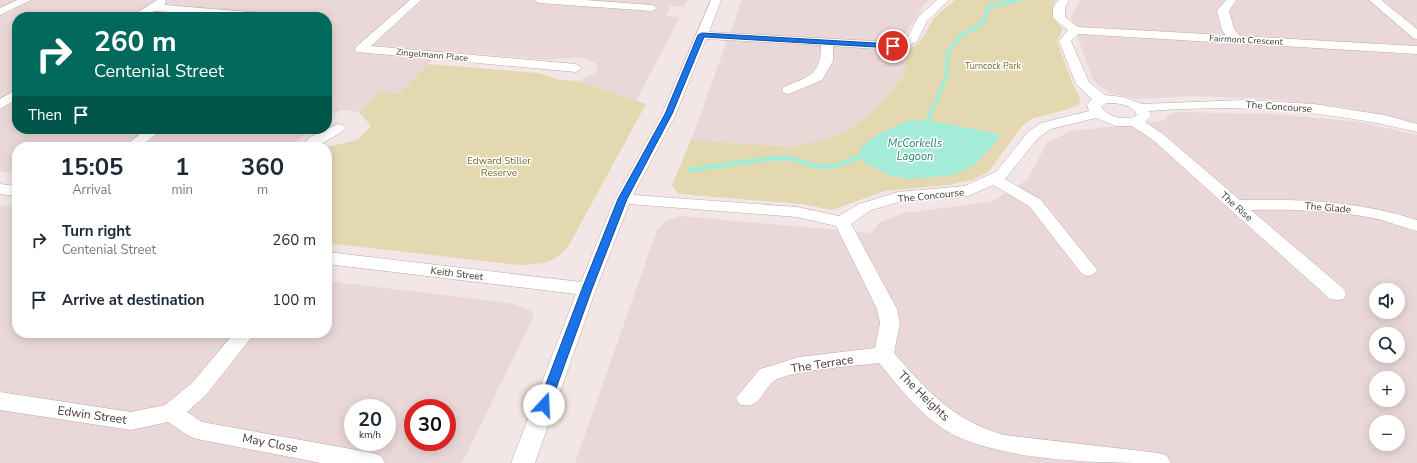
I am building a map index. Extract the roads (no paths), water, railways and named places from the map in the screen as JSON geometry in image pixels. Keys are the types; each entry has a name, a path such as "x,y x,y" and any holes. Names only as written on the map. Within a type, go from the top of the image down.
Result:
{"street":[{"path":"0,12 26,0"},
{"path":"145,12 165,0"},
{"name":"Zingelmann Place","path":"416,0 361,49 576,68"},
{"path":"539,0 652,8"},
{"path":"523,463 587,289 623,199 669,114 716,0"},
{"path":"702,35 893,46 913,39 922,19 944,0"},
{"path":"1064,0 1059,8 1059,18 1075,30"},
{"path":"1374,0 1417,35"},
{"path":"1231,1 1223,11 1228,30 1236,39"},
{"path":"152,8 207,12"},
{"name":"Fairmont Crescent","path":"1075,30 1417,50"},
{"name":"The Concourse","path":"1075,30 1065,41 1083,84 1100,106 1116,121 1137,115 1213,102 1326,110 1363,115 1417,128"},
{"path":"789,90 817,77 827,61 827,42"},
{"path":"0,105 12,97"},
{"name":"The Concourse","path":"842,222 865,208 898,197 968,191 1002,174 1033,134 1046,126 1100,106 1118,100 1137,115"},
{"name":"The Rise","path":"1137,115 1158,137 1337,294"},
{"path":"332,131 338,128"},
{"path":"138,142 148,134"},
{"path":"312,142 326,134"},
{"path":"994,179 1035,203 1088,270"},
{"path":"0,189 12,190"},
{"path":"623,199 797,212 842,222 887,309 890,323 884,355"},
{"name":"The Glade","path":"1236,205 1316,205 1362,210 1402,220 1417,226"},
{"name":"Keith Street","path":"332,259 587,289"},
{"name":"Edwin Street","path":"0,401 131,421 171,413 199,389 241,338"},
{"name":"The Terrace","path":"748,398 767,375 799,365 884,355"},
{"name":"The Heights","path":"884,355 913,389 943,416 953,424 976,436 1004,444 1159,463"},
{"name":"May Close","path":"171,413 197,430 373,463"}],"water":[{"name":"McCorkells Lagoon","path":"909,120 928,120 998,134 1000,137 975,165 954,175 913,179 890,176 864,162 859,149 878,134"}],"waterway":[{"path":"929,118 947,74 947,54 959,37 983,23 989,6 1019,0"},
{"path":"690,170 749,161 785,158 795,159 812,165 825,167 843,163 862,156"}],"park label":[{"name":"Turncock Park","path":"993,66"},
{"name":"Edward Stiller Reserve","path":"499,166"}]}
